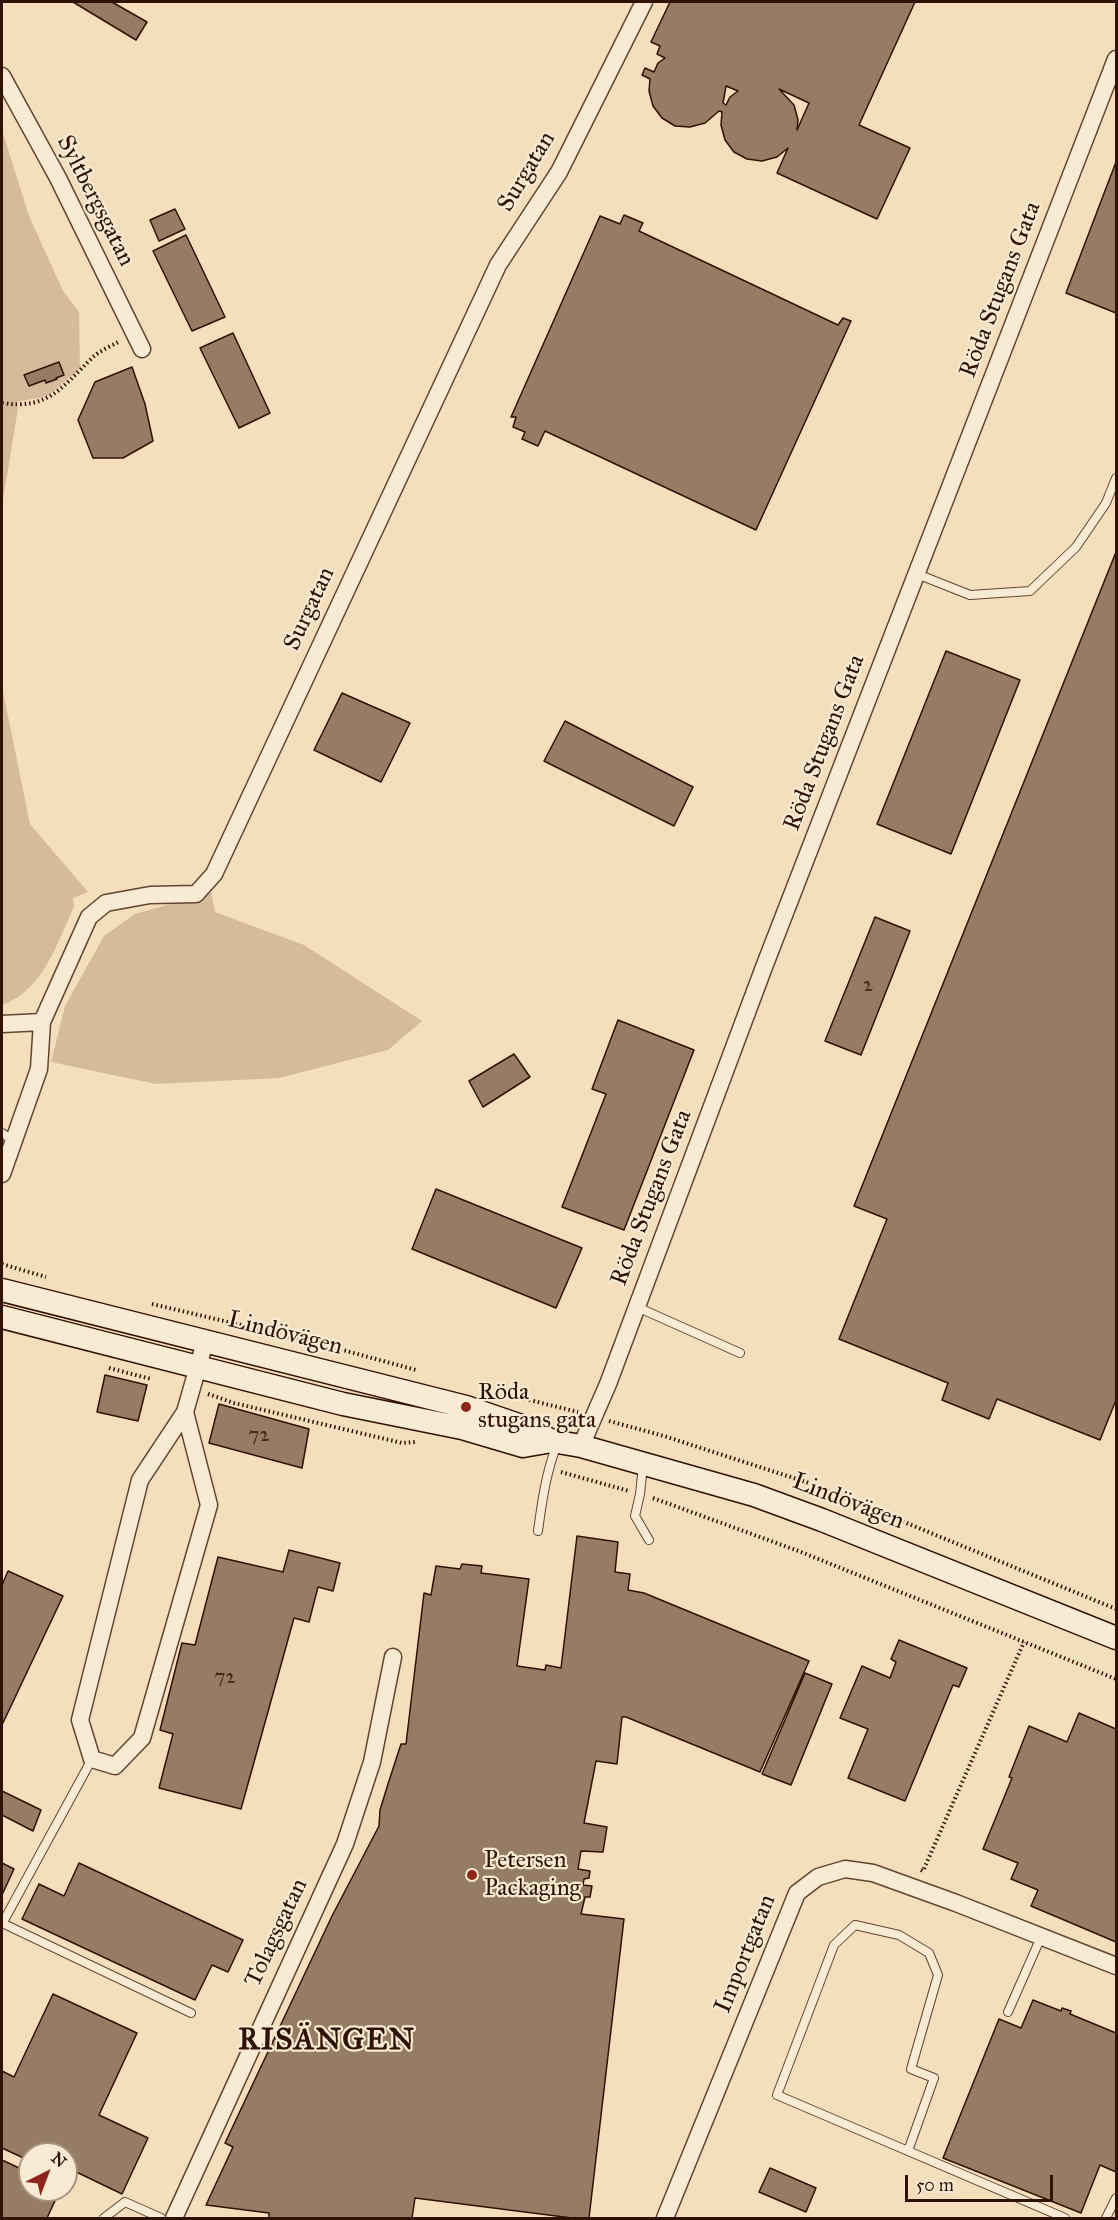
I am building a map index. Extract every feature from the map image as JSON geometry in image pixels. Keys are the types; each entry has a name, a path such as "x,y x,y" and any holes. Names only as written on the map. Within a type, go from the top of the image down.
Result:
{"main road":[{"name":"Lindövägen","path":"2,1290 465,1407 527,1428 555,1442"},
{"name":"Lindövägen","path":"2,1317 194,1378 462,1428 523,1446 555,1442 581,1446 754,1495 1116,1638"}],"street":[{"name":"Surgatan","path":"2,1174 8,1137 39,1069 42,1022 89,917 106,903 150,895 196,894 214,874 498,265 559,172 644,2"},
{"name":"Röda Stugans Gata","path":"581,1446 608,1384 764,967 1116,60"},
{"name":"Syltbergsgatan","path":"2,76 58,178 142,349"},
{"path":"2,1024 42,1022"},
{"path":"185,1413 209,1505 142,1737 115,1766 92,1759 80,1720 140,1480 185,1413 205,1342"},
{"name":"Tolagsgatan","path":"174,2218 345,1844 372,1762 393,1657"},
{"name":"Importgatan","path":"665,2218 797,1893 818,1877 845,1869 873,1873 1116,1966"}],"lane":[{"path":"916,574 970,595 1030,591 1076,547 1106,503 1116,478"},
{"path":"636,1307 740,1353"},
{"path":"538,1531 548,1469 555,1442"},
{"path":"643,1465 635,1516 649,1540"},
{"path":"92,1759 2,1923 190,2013"},
{"path":"908,2151 934,2078 911,2069 938,1975 929,1953 899,1935 855,1925 834,1945 777,2096 1065,2218"},
{"path":"1008,2012 1041,1936"},
{"path":"1106,2218 1116,2198"},
{"path":"104,2218 125,2202 161,2218"}],"path":[{"path":"2,403 14,405 46,400 66,385 93,356 134,333"},
{"path":"98,1365 194,1378 234,1403 402,1443 423,1441"},
{"path":"548,1469 640,1494 801,1552 1116,1679"},
{"path":"912,1867 923,1871 1024,1642"}],"shaded area":[{"path":"2,130 29,216 63,291 79,312 80,368 48,396 16,402 18,408 2,506"},
{"path":"2,687 30,824 88,892 73,898 74,907 55,950 38,977 28,989 2,1005"},
{"path":"211,892 215,912 304,945 422,1021 388,1050 279,1078 156,1084 51,1062 65,1006 104,936 135,914"}],"building":[{"path":"73,2 112,2 147,22 136,40"},
{"path":"670,2 915,2 859,125 910,148 877,219 777,173 788,148 777,157 762,161 747,159 734,152 725,140 721,125 722,112 719,111 705,123 690,127 675,126 662,118 653,106 649,91 650,79 642,75 645,68 654,72 658,63 665,58 657,54 660,46 651,42","holes":["726,86 738,91 730,97 726,105 723,103","779,89 809,103 797,130 798,120 794,105"]},
{"path":"1116,162 1116,313 1066,293"},
{"path":"175,209 185,229 159,241 150,220"},
{"path":"624,215 643,223 639,231 838,325 843,318 851,321 756,530 545,431 538,446 522,439 525,432 513,427 516,417 511,417 600,216 620,224"},
{"path":"186,235 225,317 192,331 153,251"},
{"path":"233,333 270,413 239,428 200,348"},
{"path":"59,362 64,375 46,383 45,380 29,386 24,375"},
{"path":"132,367 145,404 153,441 123,458 93,458 78,420 95,382"},
{"path":"1116,552 1116,1400 1100,1440 997,1399 989,1419 942,1400 948,1383 839,1339 887,1219 854,1206"},
{"path":"946,651 1020,680 951,854 877,824"},
{"path":"342,693 410,723 381,782 314,750"},
{"path":"565,721 693,787 674,826 544,761"},
{"path":"875,917 910,931 861,1055 825,1041"},
{"path":"618,1020 694,1050 624,1230 562,1207 606,1094 592,1089"},
{"path":"514,1054 530,1077 483,1107 469,1081"},
{"path":"436,1189 582,1248 556,1308 412,1249"},
{"path":"105,1375 147,1385 138,1421 97,1412"},
{"path":"219,1404 309,1429 302,1468 209,1443"},
{"name":"Petersen Packaging","path":"577,1536 618,1542 615,1572 630,1574 628,1590 644,1593 809,1661 760,1772 626,1717 622,1717 617,1764 596,1761 584,1823 607,1827 603,1852 581,1851 578,1869 590,1871 589,1878 584,1879 583,1885 592,1886 590,1897 585,1897 581,1914 624,1919 589,2218 572,2218 415,2198 412,2218 269,2218 269,2213 206,2205 233,2147 225,2143 332,1916 379,1826 380,1810 401,1744 406,1744 424,1593 431,1595 436,1566 460,1569 462,1564 482,1566 481,1573 529,1579 517,1666 545,1670 546,1665 561,1668"},
{"path":"289,1550 340,1563 333,1591 318,1587 309,1622 294,1618 241,1809 159,1788 173,1734 160,1730 182,1643 195,1645 218,1557 283,1572"},
{"path":"8,1571 63,1596 2,1725 2,1585"},
{"path":"899,1640 967,1668 959,1687 953,1685 905,1801 848,1778 868,1729 840,1718 862,1666 890,1678 896,1662 891,1659"},
{"path":"805,1673 832,1684 791,1785 762,1774"},
{"path":"1079,1713 1116,1729 1116,1942 1031,1906 1038,1890 1011,1879 1018,1863 983,1849 1012,1778 1009,1777 1029,1726 1067,1742"},
{"path":"2,1791 41,1810 33,1831 2,1815"},
{"path":"2,1863 14,1869 2,1895"},
{"path":"79,1863 243,1940 228,1972 212,1965 195,2000 22,1919 39,1884 64,1896"},
{"path":"53,1994 137,2033 99,2115 148,2138 122,2194 78,2173 78,2142 18,2142 18,2155 2,2148 2,2071 14,2077"},
{"path":"1033,2000 1061,2011 1062,2008 1071,2011 1070,2014 1116,2033 1116,2172 1100,2165 1081,2213 943,2158 999,2019 1021,2028"},
{"path":"2,2160 18,2167 18,2202 54,2202 47,2218 2,2218"},
{"path":"770,2168 816,2188 806,2212 759,2192"}],"place":[{"name":"Röda stugans gata","path":"466,1407"},
{"name":"Petersen Packaging","path":"472,1875"}],"district":[{"name":"RISÄNGEN","path":"327,2042"}]}
